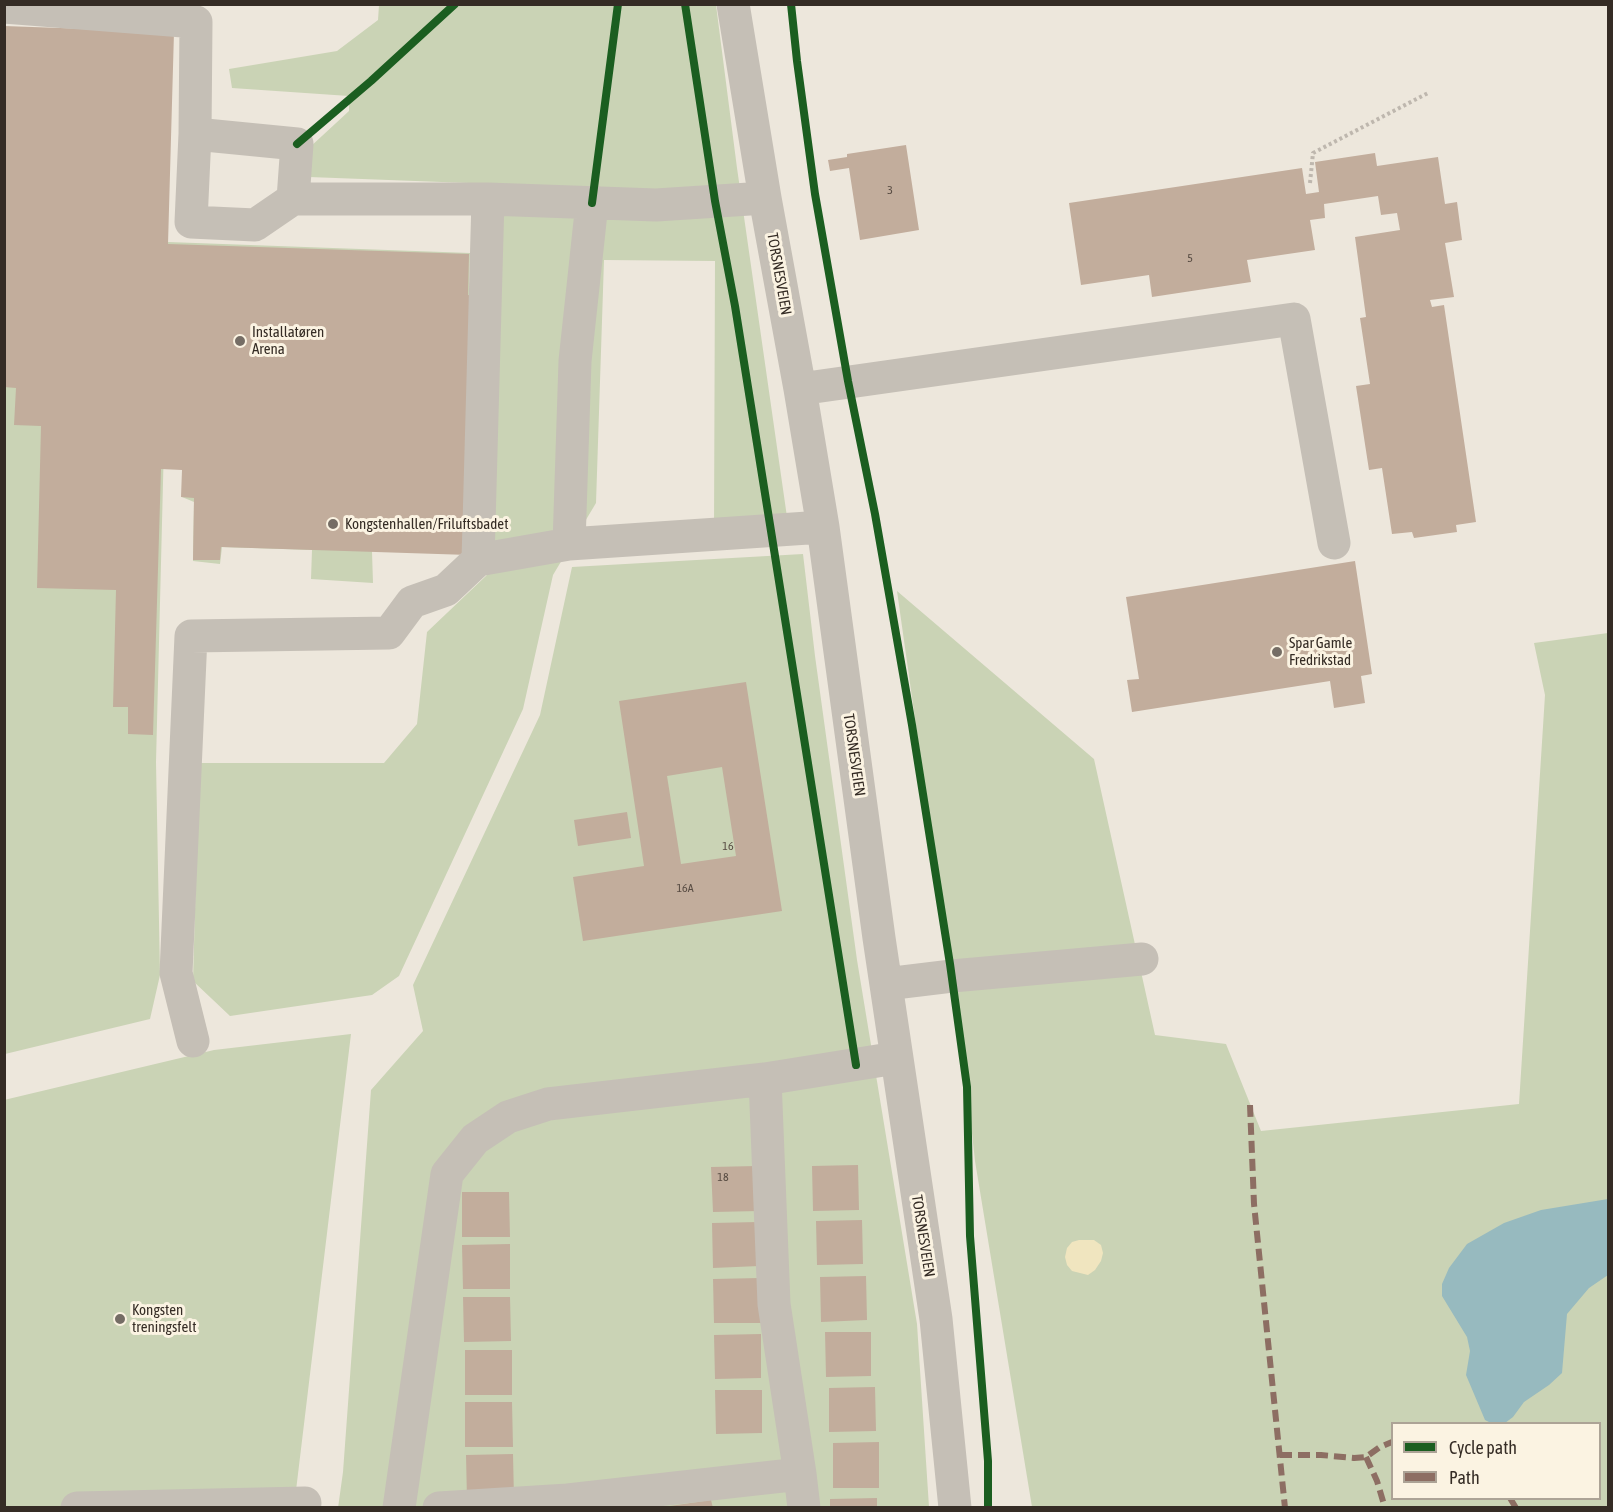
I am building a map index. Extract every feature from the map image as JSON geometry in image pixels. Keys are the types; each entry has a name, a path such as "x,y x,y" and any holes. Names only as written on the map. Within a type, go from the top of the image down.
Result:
{"street":[{"name":"TORSNESVEIEN","path":"733,4 823,527 896,1058 936,1319 955,1508"},
{"path":"4,7 196,22 191,222 255,225 293,199 488,199 656,205 765,198"},
{"path":"195,134 297,144 293,199"},
{"path":"478,560 488,199"},
{"path":"569,544 575,361 592,202"},
{"path":"800,389 1294,319 1334,543"},
{"path":"193,1041 176,973 191,636 389,633 412,602 446,590 478,560 569,544 823,527"},
{"path":"886,984 1142,959"},
{"path":"399,1508 447,1174 475,1140 508,1117 548,1104 765,1079 896,1058"},
{"path":"765,1079 774,1304 804,1508"},
{"path":"439,1508 569,1504 800,1474"},
{"path":"77,1508 304,1503"}],"path":[{"path":"1310,183 1313,153 1428,93"}],"green space":[{"path":"379,5 716,5 788,524 714,528 715,261 604,260 596,503 553,575 523,709 399,976 372,995 230,1016 193,981 199,763 384,763 417,724 427,632 488,574 495,184 309,177 309,148 349,111 349,96 232,88 229,69 337,51 378,20"},
{"name":"Kongstenhallen/Friluftsbadet","path":"5,28 168,242 470,253 469,295 372,552 373,583 311,579 312,550 222,547 220,564 193,561 194,502 182,497 184,447 164,443 156,762 160,975 150,1019 5,1054"},
{"path":"803,554 857,960 917,1324 929,1507 338,1508 343,1472 371,1090 423,1031 413,985 540,715 572,567"},
{"path":"897,591 1094,759 1155,1035 1226,1044 1261,1131 1519,1104 1545,695 1534,643 1608,633 1608,1507 1032,1507 975,1161 967,1087"},
{"path":"351,1034 294,1507 5,1507 4,1100 214,1050"}],"sand":[{"path":"1094,1240 1101,1245 1103,1253 1101,1261 1088,1275 1072,1271 1067,1265 1065,1257 1067,1248 1072,1242"}],"water":[{"path":"1608,1199 1608,1275 1589,1288 1567,1314 1562,1373 1524,1402 1506,1422 1489,1422 1485,1420 1466,1375 1470,1351 1467,1337 1442,1296 1442,1284 1449,1268 1467,1244 1504,1223 1541,1210"}],"building":[{"name":"Kongstenhallen/Friluftsbadet","path":"4,26 174,32 168,244 469,254 468,295 477,296 469,555 221,547 220,560 193,560 194,498 181,497 182,470 161,469 153,735 128,734 128,707 113,707 116,590 37,588 41,426 14,425 16,388 4,387"},
{"path":"906,145 919,230 860,240 849,168 830,171 828,160 847,157 847,154"},
{"path":"1375,153 1377,166 1438,157 1445,204 1457,202 1462,240 1445,243 1454,297 1430,300 1432,307 1444,305 1476,522 1456,525 1457,532 1414,538 1412,532 1392,534 1382,468 1369,470 1356,386 1370,384 1360,318 1366,317 1355,237 1400,230 1397,213 1381,215 1378,196 1324,204 1325,218 1310,220 1315,250 1247,260 1251,282 1152,297 1149,275 1081,285 1069,203 1302,168 1306,194 1319,192 1315,162"},
{"path":"1355,561 1372,674 1361,676 1365,703 1334,708 1330,681 1132,712 1127,680 1139,679 1126,597"},
{"path":"746,682 782,911 583,941 573,877 644,866 619,701","holes":["722,767 736,856 681,864 667,776"]},
{"path":"627,812 631,838 578,846 574,820"},
{"path":"858,1165 859,1210 813,1211 812,1166"},
{"path":"757,1166 759,1211 713,1212 711,1167"},
{"path":"462,1192 509,1192 510,1237 462,1237"},
{"path":"862,1220 863,1264 817,1265 816,1221"},
{"path":"758,1222 759,1266 713,1268 712,1223"},
{"path":"510,1244 510,1289 463,1289 462,1245"},
{"path":"866,1276 867,1320 821,1322 820,1277"},
{"path":"760,1278 761,1323 714,1323 713,1279"},
{"path":"463,1297 510,1297 511,1341 464,1342"},
{"path":"825,1332 871,1332 871,1376 826,1377"},
{"path":"761,1334 761,1378 715,1379 714,1335"},
{"path":"465,1350 512,1350 512,1395 465,1395"},
{"path":"875,1387 876,1431 829,1432 829,1388"},
{"path":"715,1390 762,1390 762,1433 716,1434"},
{"path":"465,1402 512,1402 513,1447 465,1447"},
{"path":"879,1442 879,1488 833,1488 833,1443"},
{"path":"513,1454 514,1499 467,1500 466,1455"},
{"path":"877,1498 877,1508 830,1508 830,1499"},
{"path":"711,1500 713,1508 670,1508 670,1506"}],"marked path":[{"path":"1250,1105 1254,1204 1285,1508"},
{"path":"1280,1455 1366,1457 1391,1442"},
{"path":"1366,1457 1377,1481 1385,1508"},
{"path":"1511,1500 1516,1508"}],"cycle path":[{"path":"297,144 371,81 455,4"},
{"path":"592,203 618,4"},
{"path":"685,4 856,1065"},
{"path":"791,4 815,194 912,725 967,1087 970,1236 988,1461 988,1508"}],"place":[{"name":"Installatøren Arena","path":"240,341"},
{"name":"Kongstenhallen/Friluftsbadet","path":"333,524"},
{"name":"Spar Gamle Fredrikstad","path":"1277,652"},
{"name":"Kongsten treningsfelt","path":"120,1319"}]}
